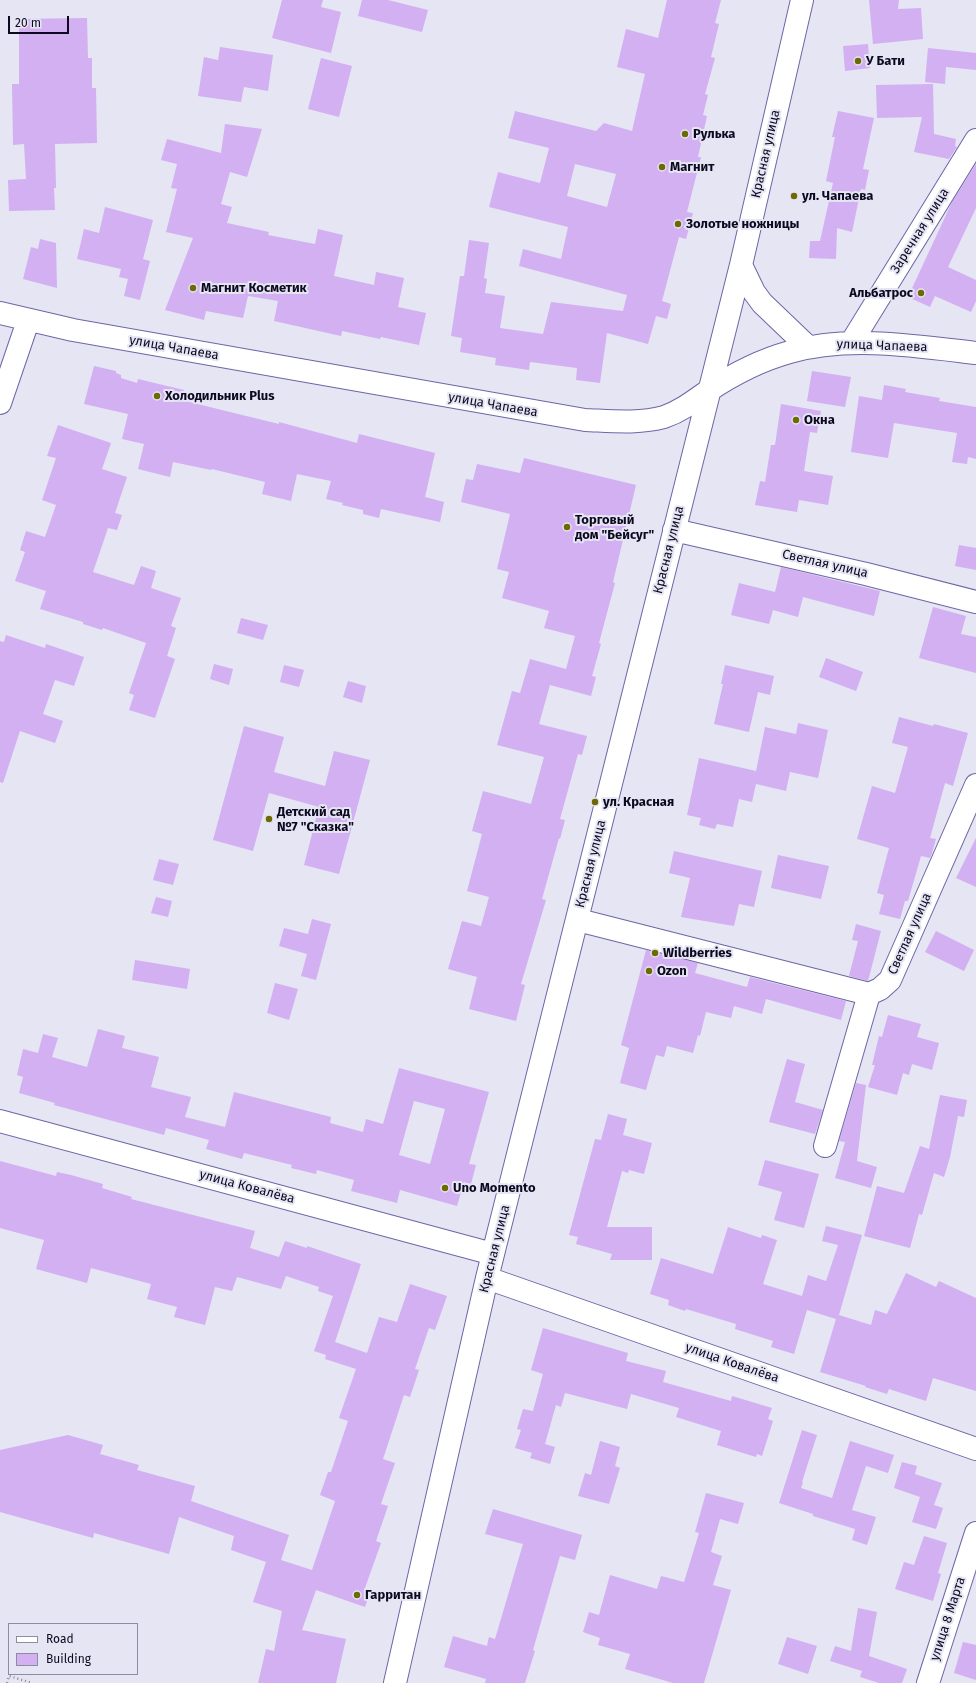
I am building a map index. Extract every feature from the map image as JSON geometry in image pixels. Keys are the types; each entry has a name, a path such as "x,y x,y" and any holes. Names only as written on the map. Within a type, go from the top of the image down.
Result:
{"street":[{"name":"Красная улица","path":"395,1683 487,1278 578,920 708,391 741,265 802,0"},
{"name":"Заречная улица","path":"851,343 976,140"},
{"path":"741,265 754,292 762,303 808,347"},
{"name":"улица Чапаева","path":"0,313 28,321 96,334 585,420 621,421 664,417 677,412 694,402 708,391 748,369 772,358 808,347 851,343 914,346 976,353"},
{"path":"0,403 28,321"},
{"name":"Светлая улица","path":"674,530 859,572 976,602"},
{"name":"Светлая улица","path":"869,994 880,989 890,980 976,785"},
{"path":"578,920 869,994 825,1146"},
{"name":"улица Ковалёва","path":"0,1121 494,1254"},
{"name":"улица Ковалёва","path":"487,1278 976,1449"},
{"name":"улица 8 Марта","path":"928,1683 976,1533"}],"path":[{"path":"7,1683 9,1676 32,1683"}],"building":[{"path":"282,0 323,0 321,7 341,12 331,53 272,38"},
{"path":"362,0 388,0 428,10 422,32 358,16"},
{"path":"667,0 721,0 715,23 719,24 711,57 715,58 705,94 708,95 703,115 707,116 698,157 701,157 687,212 693,213 686,239 679,237 662,301 671,304 667,319 656,316 648,344 607,333 600,383 576,380 577,368 530,362 529,370 495,365 496,358 460,352 462,338 451,336 460,276 464,276 469,240 489,243 484,278 487,279 485,293 505,296 500,328 543,334 551,302 623,311 627,295 519,266 523,249 561,259 568,227 489,207 498,172 540,183 549,148 508,138 515,111 596,131 604,123 632,131 645,74 617,67 626,29 658,38","holes":["575,164 616,174 607,207 567,196"]},
{"path":"869,0 899,0 898,9 921,8 923,39 873,44"},
{"path":"87,18 88,58 92,58 92,88 96,88 97,143 55,144 55,210 9,211 8,180 26,179 24,144 13,145 12,84 19,84 19,19"},
{"path":"868,44 870,68 845,71 843,46"},
{"path":"220,47 273,55 268,91 244,87 241,102 198,96 204,57 218,60"},
{"path":"928,48 976,53 976,70 946,67 945,84 925,82"},
{"path":"321,58 352,66 339,117 308,109"},
{"path":"933,84 934,134 956,139 955,146 957,147 949,159 914,152 922,117 877,118 876,85"},
{"path":"838,111 874,118 863,169 869,170 865,190 861,189 852,232 837,228 836,259 809,258 810,241 820,241 833,183 826,181 835,137 832,137"},
{"path":"225,124 262,129 247,177 230,172 221,204 232,207 227,223 269,232 268,235 315,244 318,229 343,235 334,276 374,285 376,272 404,278 398,307 426,313 419,345 342,331 341,336 274,321 278,301 248,296 243,318 206,311 204,320 165,310 193,238 166,232 177,189 171,188 177,164 161,160 167,139 221,153"},
{"path":"976,164 976,208 948,267 976,280 976,301 971,312 935,296 930,307 908,297 952,202"},
{"path":"105,207 153,220 143,259 150,261 140,300 124,296 128,279 119,277 121,269 77,259 84,229 99,233"},
{"path":"40,239 56,243 57,288 23,279 31,247 38,249"},
{"path":"94,366 116,371 116,373 121,375 121,378 137,383 138,379 184,390 181,400 279,424 279,422 357,443 359,434 435,453 425,497 444,502 440,522 381,509 379,518 363,514 363,510 326,499 331,481 297,474 291,501 262,494 265,482 212,469 173,462 170,477 138,469 144,444 122,439 128,414 84,404"},
{"path":"812,371 851,377 845,407 807,401"},
{"path":"884,385 906,389 905,392 940,398 939,401 976,407 976,459 968,457 967,464 952,462 957,433 894,423 888,458 851,452 859,396 882,400"},
{"path":"781,404 821,411 817,433 810,432 804,471 833,476 828,505 799,500 797,512 755,505 760,481 765,482 771,445 775,445"},
{"path":"58,425 111,443 102,469 127,477 115,513 122,515 117,530 108,528 93,572 134,585 141,566 156,571 151,588 181,598 171,626 176,628 167,656 175,659 155,718 129,710 134,695 129,693 146,643 40,609 46,591 15,581 25,552 20,550 26,531 45,537 56,505 42,500 56,458 47,456"},
{"path":"524,458 636,485 613,582 615,583 599,643 601,644 592,676 596,677 591,696 550,685 539,724 587,736 582,755 578,754 560,819 565,820 542,899 546,900 521,984 525,985 516,1021 469,1009 477,977 448,969 462,921 481,926 489,897 467,891 482,834 472,831 483,791 531,804 544,757 497,745 512,691 520,693 530,659 566,669 575,636 544,628 549,611 502,598 509,572 497,569 510,514 461,502 466,479 473,480 477,464 520,473"},
{"path":"959,545 976,548 976,570 955,566"},
{"path":"781,567 880,591 874,616 803,597 798,617 773,610 769,624 731,615 739,583 775,592"},
{"path":"933,607 966,616 961,634 976,637 976,673 919,658"},
{"path":"241,618 268,625 263,640 237,633"},
{"path":"6,635 45,648 46,644 84,657 74,686 55,680 43,714 63,721 55,743 20,731 3,783 0,782 0,641 4,642"},
{"path":"826,658 863,672 856,691 819,677"},
{"path":"214,664 233,669 229,685 210,679"},
{"path":"284,665 304,670 299,687 280,682"},
{"path":"725,665 774,676 770,695 758,692 749,732 714,724 723,684 721,684"},
{"path":"348,681 366,686 362,703 343,697"},
{"path":"899,717 968,733 953,786 945,783 930,838 936,839 932,853 930,858 921,856 908,901 905,901 900,919 879,914 884,895 877,893 889,848 857,839 872,786 895,793 908,747 892,743"},
{"path":"798,723 828,730 818,778 790,772 786,791 756,784 752,802 739,799 733,827 717,824 715,829 699,825 701,818 687,815 699,758 756,771 765,727 796,734"},
{"path":"244,726 284,737 274,772 325,786 334,751 370,760 339,874 304,865 319,807 269,793 253,851 213,840"},
{"path":"976,838 976,887 956,878"},
{"path":"674,851 762,871 754,907 739,904 734,926 681,917 690,878 669,873"},
{"path":"778,855 829,866 821,899 771,888"},
{"path":"159,859 179,864 173,885 153,880"},
{"path":"156,897 172,901 168,917 151,913"},
{"path":"312,919 331,924 316,980 301,976 307,954 279,946 284,928 308,934"},
{"path":"856,924 881,931 868,981 849,976 858,941 852,940"},
{"path":"936,931 974,950 964,971 925,952"},
{"path":"646,950 698,963 695,973 747,987 750,977 846,1001 841,1020 766,999 762,1014 734,1006 731,1018 706,1012 700,1036 698,1035 693,1053 667,1046 664,1057 656,1055 646,1090 620,1083 629,1048 621,1045"},
{"path":"135,960 190,969 187,989 132,980"},
{"path":"275,983 298,989 289,1020 267,1013"},
{"path":"888,1015 921,1024 917,1037 939,1043 932,1070 912,1064 909,1075 903,1073 897,1095 868,1087 875,1065 872,1065 879,1036 882,1037"},
{"path":"98,1029 125,1036 122,1048 159,1057 151,1087 191,1097 185,1117 225,1127 234,1092 331,1117 330,1123 363,1132 366,1119 383,1124 399,1068 489,1092 469,1164 476,1165 471,1184 464,1182 457,1206 400,1190 397,1203 351,1191 354,1180 317,1170 316,1174 291,1168 292,1165 244,1153 242,1159 206,1149 209,1140 166,1128 164,1135 54,1105 55,1103 19,1093 23,1077 17,1075 23,1049 38,1053 43,1034 58,1038 52,1057 87,1067","holes":["414,1101 445,1109 430,1164 399,1155"]},
{"path":"787,1059 805,1064 795,1102 823,1110 815,1134 769,1122"},
{"path":"856,1083 866,1085 857,1161 877,1167 871,1188 835,1178 845,1142 839,1141"},
{"path":"940,1095 967,1100 964,1117 958,1116 950,1157 944,1177 934,1173 922,1215 919,1214 910,1248 864,1236 877,1186 904,1193 920,1146 929,1149"},
{"path":"608,1114 627,1119 623,1135 652,1143 644,1174 629,1170 628,1173 622,1171 607,1227 652,1227 652,1260 610,1260 612,1254 576,1244 578,1237 569,1235 595,1139 601,1140"},
{"path":"765,1160 819,1174 804,1228 774,1220 782,1192 758,1185"},
{"path":"0,1161 56,1176 57,1172 71,1175 103,1184 102,1188 132,1197 131,1199 255,1231 250,1248 279,1257 285,1241 307,1248 307,1246 361,1264 335,1342 367,1353 379,1317 397,1322 410,1284 447,1296 435,1330 429,1328 415,1369 419,1370 410,1397 404,1395 383,1459 395,1463 381,1504 388,1506 376,1541 381,1543 365,1588 371,1590 365,1607 316,1590 302,1630 346,1639 336,1683 258,1683 266,1649 274,1651 282,1611 253,1602 266,1562 231,1550 234,1536 179,1517 169,1554 94,1533 93,1538 0,1512 0,1450 68,1435 103,1445 100,1454 139,1465 137,1470 195,1486 191,1501 289,1535 281,1560 312,1570 335,1501 320,1495 328,1472 331,1472 348,1421 339,1418 356,1369 325,1359 326,1355 314,1351 333,1296 318,1291 319,1287 286,1276 281,1289 237,1277 232,1291 215,1287 205,1325 174,1317 177,1307 147,1299 151,1284 91,1268 87,1283 36,1269 44,1240 0,1228"},
{"path":"826,1226 862,1235 839,1315 871,1325 875,1310 887,1314 906,1273 936,1287 939,1281 976,1298 976,1391 933,1378 926,1401 889,1389 887,1394 820,1372 836,1319 807,1310 794,1354 771,1347 773,1341 735,1329 736,1324 686,1309 685,1311 668,1305 669,1300 650,1294 661,1258 713,1274 728,1227 761,1238 762,1235 777,1240 763,1284 802,1296 808,1275 826,1281 838,1245 822,1241"},
{"path":"543,1328 628,1353 626,1361 666,1371 663,1382 731,1401 732,1396 772,1408 768,1419 773,1421 762,1456 757,1454 756,1457 717,1445 721,1431 676,1417 679,1408 631,1394 627,1409 565,1393 561,1407 556,1405 545,1444 555,1447 550,1464 530,1458 532,1453 515,1448 521,1430 517,1429 523,1409 533,1411 543,1374 531,1370"},
{"path":"802,1430 817,1435 801,1488 832,1498 850,1441 894,1455 888,1473 866,1466 852,1510 876,1517 867,1545 852,1540 855,1529 813,1516 813,1514 779,1503"},
{"path":"600,1441 620,1447 615,1466 620,1468 609,1504 578,1496 585,1473 591,1475"},
{"path":"902,1462 917,1466 915,1474 942,1483 934,1505 943,1508 936,1529 912,1522 920,1497 894,1488"},
{"path":"706,1493 744,1503 738,1524 720,1519 711,1552 722,1556 713,1585 731,1590 704,1683 673,1683 625,1669 630,1654 598,1645 600,1638 583,1632 589,1612 599,1615 610,1575 657,1589 661,1576 684,1582 699,1533 695,1532"},
{"path":"493,1509 582,1535 575,1560 560,1556 525,1683 485,1683 486,1679 444,1667 453,1636 487,1646 489,1637 495,1639 523,1544 485,1534"},
{"path":"924,1536 947,1543 938,1573 941,1574 933,1601 895,1589 904,1562 914,1565"},
{"path":"858,1608 877,1612 869,1656 907,1669 902,1683 879,1683 860,1677 862,1671 830,1661 835,1646 851,1651"},
{"path":"787,1637 817,1646 808,1674 778,1664"},
{"path":"963,1642 976,1645 976,1680 954,1673"}],"place":[{"name":"У Бати","path":"858,61"},
{"name":"Рулька","path":"685,134"},
{"name":"Магнит","path":"662,167"},
{"name":"ул. Чапаева","path":"794,196"},
{"name":"Золотые ножницы","path":"678,224"},
{"name":"Магнит Косметик","path":"193,288"},
{"name":"Альбатрос","path":"921,293"},
{"name":"Холодильник Plus","path":"157,396"},
{"name":"Окна","path":"796,420"},
{"name":"Торговый дом \"Бейсуг\"","path":"567,527"},
{"name":"ул. Красная","path":"595,802"},
{"name":"Детский сад №7 \"Сказка\"","path":"269,819"},
{"name":"Wildberries","path":"655,953"},
{"name":"Ozon","path":"649,971"},
{"name":"Uno Momento","path":"445,1188"},
{"name":"Гарритан","path":"357,1595"}]}
